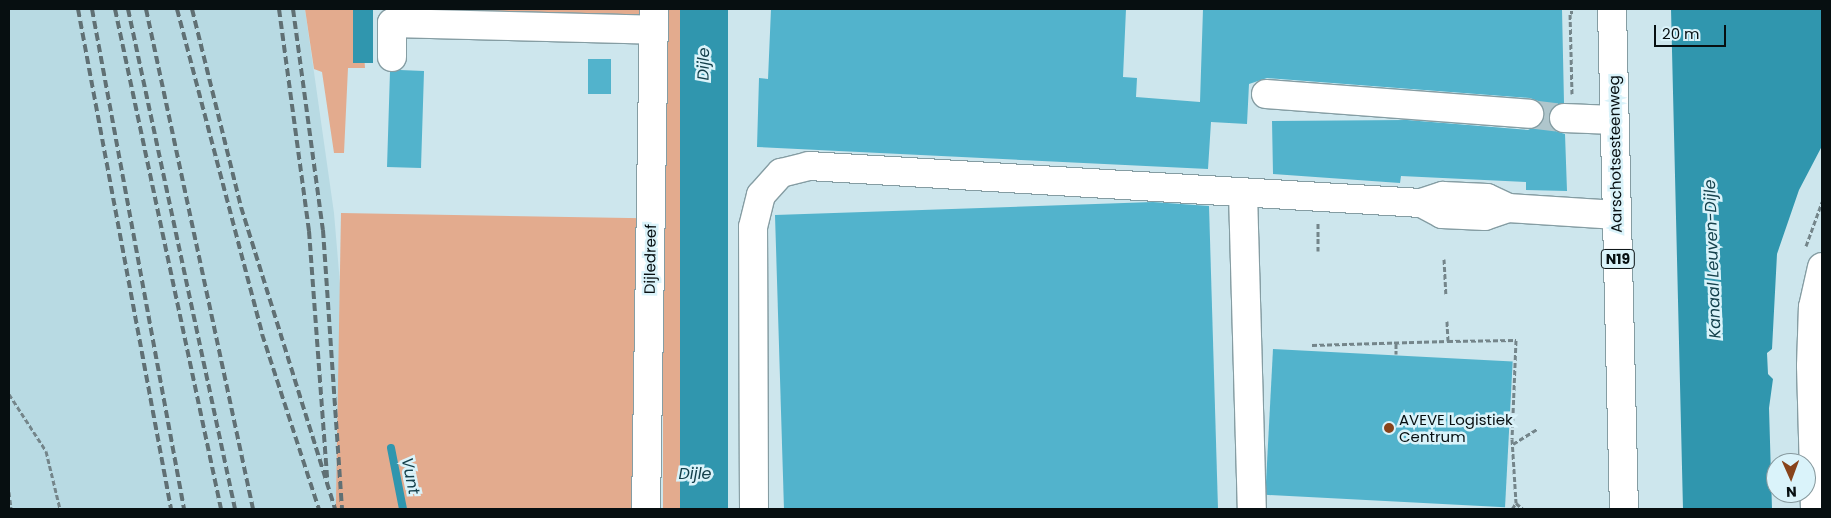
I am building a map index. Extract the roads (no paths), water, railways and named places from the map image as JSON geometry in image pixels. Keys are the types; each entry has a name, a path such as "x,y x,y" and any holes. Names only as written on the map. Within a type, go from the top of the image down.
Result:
{"street":[{"name":"Aarschotsesteenweg","path":"1612,9 1624,509"},
{"path":"392,57 392,22 654,20"},
{"name":"Dijledreef","path":"646,509 654,20"},
{"path":"1266,94 1530,114"},
{"path":"1568,111 1614,120"},
{"path":"754,509 753,228 761,195 781,174 809,166 1421,203 1443,196 1471,197 1508,208 1616,215"},
{"path":"1243,192 1252,509"},
{"path":"1817,502 1811,356 1813,307 1822,270"}],"water":[{"path":"353,9 373,9 373,63 353,63"},
{"name":"Dijle","path":"680,9 728,9 728,509 680,509"},
{"name":"Kanaal Leuven-Dijle","path":"1671,9 1822,9 1822,146 1799,190 1777,254 1772,349 1767,353 1768,374 1773,379 1769,408 1770,453 1766,453 1766,503 1772,503 1772,509 1683,509"}],"waterway":[{"name":"Vunt","path":"391,448 403,509"}],"tunnel":[{"path":"1529,114 1564,118"}],"railway":[{"path":"78,9 171,509"},
{"path":"92,9 184,509"},
{"path":"115,9 221,509"},
{"path":"128,9 235,509"},
{"path":"146,9 253,509"},
{"path":"177,9 262,334 319,509"},
{"path":"192,9 241,207 335,509"},
{"path":"279,9 309,231 327,477"},
{"path":"293,9 323,230 342,509"}],"place":[{"name":"AVEVE Logistiek Centrum","path":"1389,428"}]}
